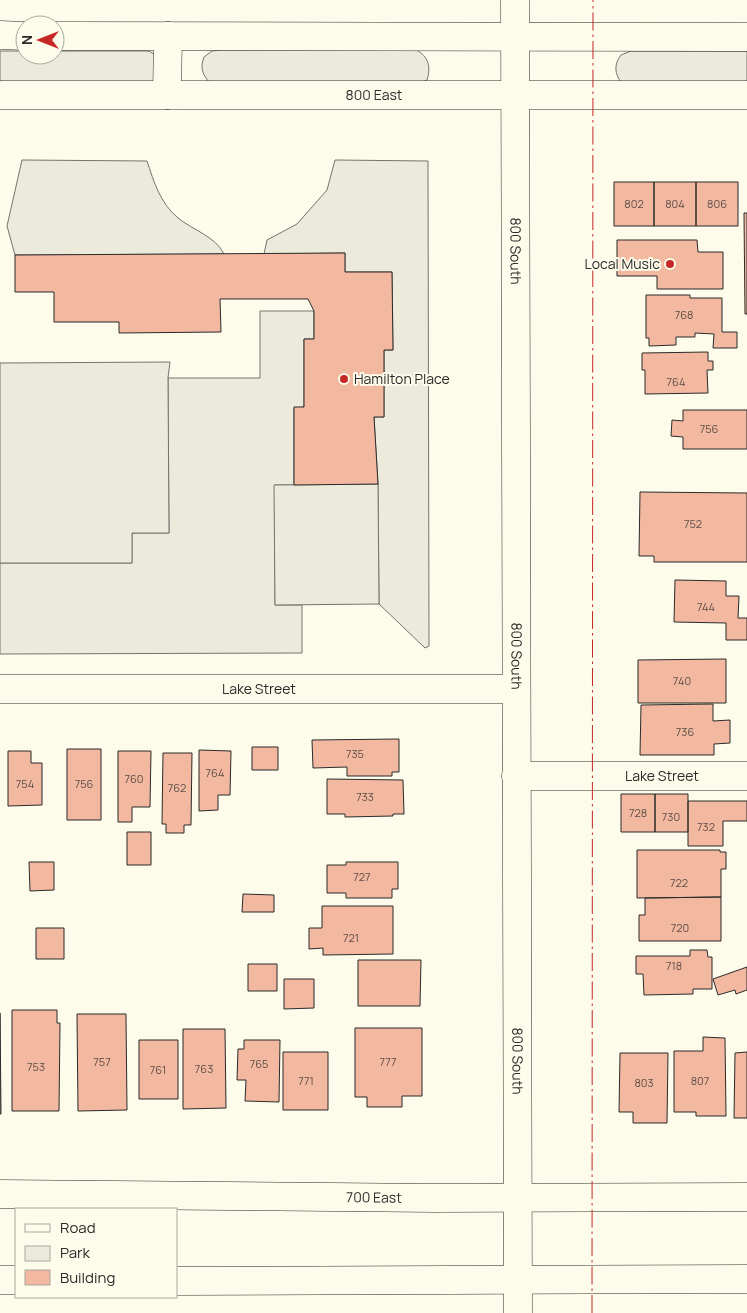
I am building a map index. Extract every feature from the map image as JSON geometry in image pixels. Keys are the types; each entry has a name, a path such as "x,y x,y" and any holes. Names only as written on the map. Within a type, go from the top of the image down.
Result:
{"main road":[{"name":"800 South","path":"515,0 518,1313"},
{"path":"0,36 15,36"},
{"path":"65,36 747,37"},
{"path":"167,95 168,36"},
{"name":"800 East","path":"0,95 747,95"},
{"name":"Lake Street","path":"0,689 516,689"},
{"name":"Lake Street","path":"516,776 747,776"},
{"name":"700 East","path":"0,1194 517,1198 747,1197"},
{"path":"178,1280 747,1279"},
{"path":"0,1280 15,1280"}],"green space":[{"path":"416,50 426,59 429,71 427,80 416,85 210,83 202,71 204,57 212,51"},
{"path":"0,51 15,51 15,65 65,65 65,51 149,51 157,56 154,83 0,86"},
{"path":"631,51 747,51 747,86 622,83 616,73 617,62 621,55"},
{"path":"22,160 147,161 158,192 167,206 178,218 216,243 224,254 15,255 7,226"},
{"path":"335,160 428,161 429,646 425,648 379,604 378,484 374,417 384,417 384,350 393,350 392,272 345,272 345,253 264,254 267,240 297,224 327,190"},
{"path":"260,311 314,311 314,339 304,339 304,407 294,408 294,485 275,485 275,605 302,605 302,653 0,654 0,563 132,563 132,533 169,533 168,378 260,378"}],"shaded area":[{"path":"170,362 168,378 169,533 132,533 132,563 0,563 0,363"},
{"path":"378,484 379,604 275,605 274,485"}],"building":[{"path":"614,182 654,182 654,226 614,226"},
{"path":"654,182 696,182 696,226 654,226"},
{"path":"696,182 738,182 738,226 696,226"},
{"path":"744,213 747,213 747,314 745,314"},
{"name":"Local Music","path":"617,240 697,240 698,252 723,252 723,289 657,289 657,276 617,276"},
{"name":"Hamilton Place","path":"345,253 345,272 392,272 393,350 384,350 384,417 374,417 378,484 294,485 294,407 304,407 304,339 314,339 314,311 308,299 220,299 221,332 119,333 119,322 54,322 54,292 15,292 15,255"},
{"path":"646,295 690,295 690,298 722,298 722,332 737,332 737,348 713,348 714,334 695,333 695,337 676,337 676,345 649,346 649,338 646,338"},
{"path":"708,352 708,361 713,361 713,370 707,370 708,393 645,394 645,370 642,370 642,353"},
{"path":"683,410 747,410 747,449 683,449 683,437 671,436 672,420 683,421"},
{"path":"640,492 747,493 747,562 654,562 654,556 639,556"},
{"path":"675,580 726,581 726,596 739,596 738,618 747,618 747,640 726,640 726,623 674,622"},
{"path":"726,659 726,703 638,703 638,660"},
{"path":"713,704 713,721 730,720 730,743 714,744 714,755 640,755 641,705"},
{"path":"399,739 399,772 392,772 392,776 347,776 347,767 313,768 312,740"},
{"path":"252,747 278,747 278,770 252,770"},
{"path":"67,749 101,749 101,820 67,820"},
{"path":"199,750 231,751 230,795 218,795 218,810 199,811"},
{"path":"8,751 31,751 31,763 42,763 42,805 8,806"},
{"path":"118,751 151,751 150,807 132,807 132,822 118,822"},
{"path":"163,753 192,753 191,825 184,825 184,833 166,833 166,824 162,824"},
{"path":"327,779 403,780 404,814 345,817 345,814 327,814"},
{"path":"621,794 655,794 655,832 621,832"},
{"path":"655,794 688,794 688,832 655,832"},
{"path":"688,801 747,801 747,821 723,821 723,846 688,846"},
{"path":"127,832 151,832 151,865 127,865"},
{"path":"637,850 720,850 720,852 726,852 726,869 721,869 721,897 637,898"},
{"path":"29,862 54,862 54,890 30,891"},
{"path":"346,862 398,862 398,889 392,889 392,898 346,898 346,893 327,893 327,865 346,865"},
{"path":"243,894 274,895 274,912 242,912"},
{"path":"721,897 721,941 639,941 639,915 645,915 645,898"},
{"path":"322,906 393,906 393,954 323,955 323,948 309,949 309,928 322,928"},
{"path":"36,928 64,928 64,959 36,959"},
{"path":"690,950 707,950 708,957 712,957 712,989 693,989 693,994 644,995 643,974 636,974 636,956 690,956"},
{"path":"358,960 421,960 420,1006 358,1006"},
{"path":"248,964 277,964 277,991 248,991"},
{"path":"747,967 747,990 736,994 735,990 718,995 713,979"},
{"path":"284,979 314,979 314,1008 284,1009"},
{"path":"12,1010 57,1010 57,1023 60,1023 59,1111 12,1111"},
{"path":"0,1013 1,1114 0,1114"},
{"path":"77,1014 126,1014 127,1110 78,1111"},
{"path":"355,1028 422,1028 422,1096 402,1096 402,1107 367,1107 367,1097 355,1097"},
{"path":"183,1029 225,1029 226,1108 183,1109"},
{"path":"703,1037 725,1038 726,1116 696,1116 696,1112 674,1112 674,1051 703,1051"},
{"path":"139,1040 178,1040 178,1099 139,1099"},
{"path":"244,1040 280,1040 279,1102 245,1101 246,1080 237,1080 238,1049 244,1049"},
{"path":"283,1052 328,1052 328,1110 283,1110"},
{"path":"747,1052 747,1118 734,1118 735,1053"},
{"path":"620,1053 668,1053 667,1123 633,1123 633,1112 619,1112"}],"power":[{"path":"592,1313 593,0"}],"place":[{"name":"Local Music","path":"670,264"},
{"name":"Hamilton Place","path":"344,379"}]}
